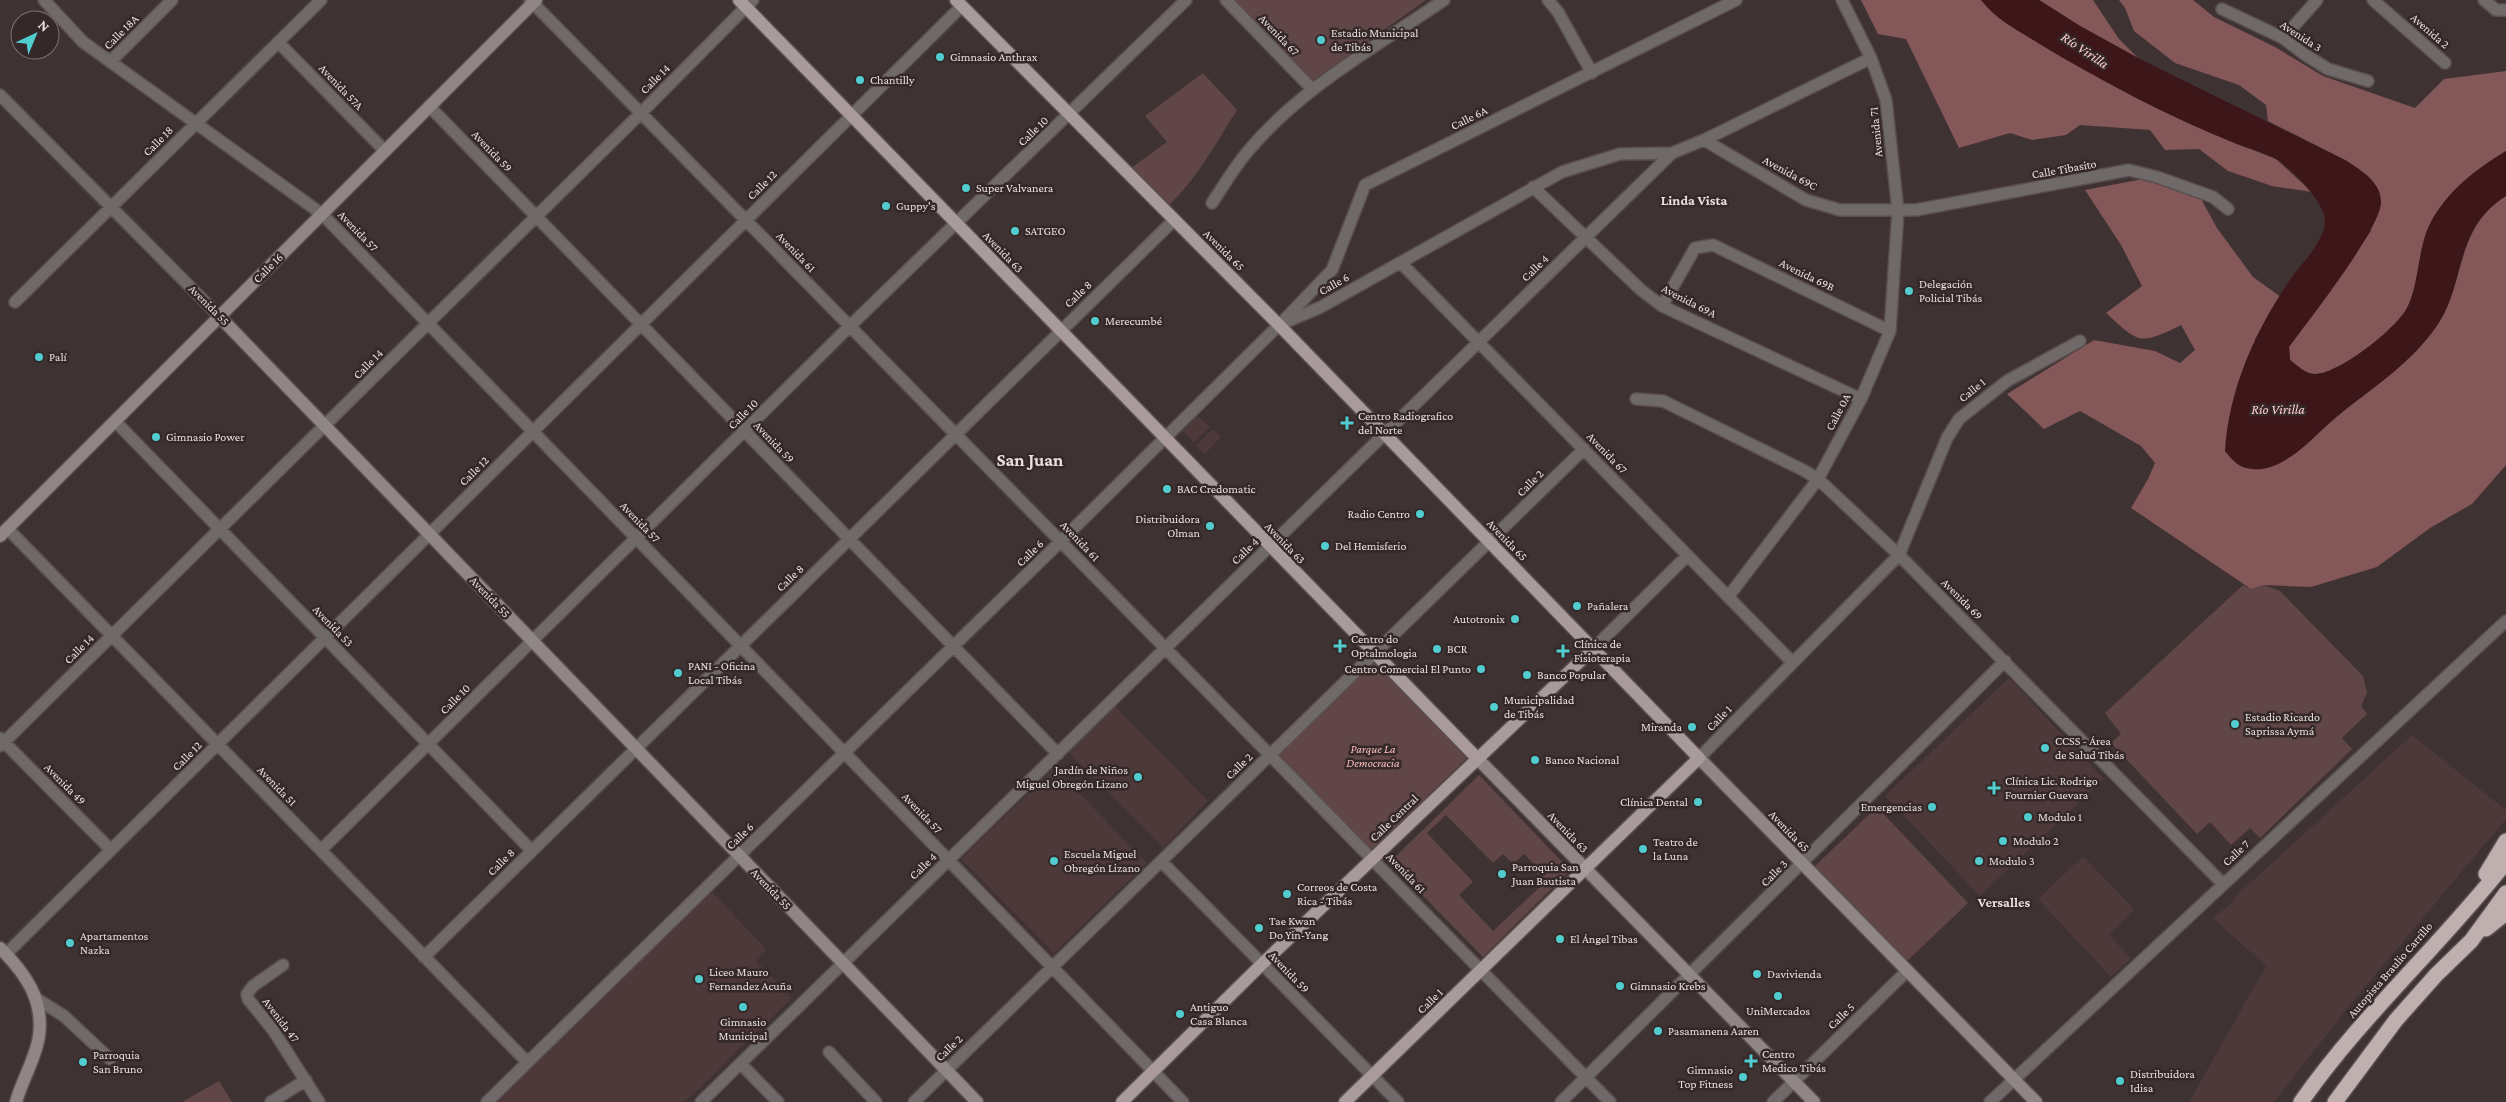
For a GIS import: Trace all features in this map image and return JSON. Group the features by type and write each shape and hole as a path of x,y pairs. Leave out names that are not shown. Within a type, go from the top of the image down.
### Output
{"highway":[{"path":"2468,906 2506,841"},
{"name":"Autopista Braulio Carrillo","path":"2300,1102 2344,1046 2506,862"},
{"path":"2471,941 2506,893"},
{"path":"2335,1102 2396,1020 2436,975 2471,941 2506,913"}],"main road":[{"name":"Avenida 63","path":"746,2 956,224 1373,654 1476,757"},
{"name":"Avenida 65","path":"959,3 1385,434 1699,758"},
{"name":"Calle Central","path":"1122,1102 1476,757 1593,649"},
{"name":"Calle 1","path":"1345,1102 1699,758"}],"street":[{"name":"Avenida 57","path":"44,0 84,42 322,214 1183,1102"},
{"name":"Calle 18A","path":"111,61 172,0"},
{"name":"Calle 18","path":"15,302 321,0"},
{"name":"Calle 10","path":"321,850 850,326 1070,115 1186,0"},
{"name":"Avenida 67","path":"1226,0 1312,89"},
{"path":"1212,203 1249,150 1312,89 1444,0"},
{"path":"1548,0 1558,12 1592,73"},
{"name":"Calle 6A","path":"1278,325 1310,296 1332,270 1365,185 1736,0"},
{"name":"Avenida 71","path":"1842,0 1871,58 1886,100 1898,211"},
{"path":"2283,38 2317,0"},
{"name":"Avenida 2","path":"2373,0 2445,64"},
{"path":"2484,0 2496,10 2506,10"},
{"name":"Calle 16","path":"4,532 533,1"},
{"name":"Avenida 61","path":"533,1 1610,1102"},
{"name":"Calle 14","path":"1,742 112,636 641,113 746,2"},
{"name":"Calle 12","path":"3,951 111,850 533,432 851,115 959,3"},
{"name":"Avenida 3","path":"2222,9 2283,38 2328,69 2368,81"},
{"name":"Avenida 57A","path":"278,42 385,151"},
{"name":"Calle 4","path":"701,1102 1672,153 1704,140 1871,58"},
{"name":"Avenida 55","path":"0,94 325,425 977,1102"},
{"name":"Avenida 59","path":"429,106 1058,754"},
{"name":"Avenida 69C","path":"1704,140 1806,200 1840,210 1898,211"},
{"name":"Calle 6","path":"487,1102 1061,541 1278,325 1321,307 1562,172 1620,154 1672,153"},
{"name":"Calle Tibasito","path":"1898,211 1945,205 2128,170 2157,177 2213,197 2228,210"},
{"name":"Avenida 69A","path":"1533,187 1640,290 1662,306 1861,399"},
{"name":"Calle 0A","path":"1728,597 1818,479 1861,399 1890,331 1898,211"},
{"name":"Calle 8","path":"424,956 1174,220"},
{"name":"Avenida 69B","path":"1662,306 1695,248 1713,245 1890,331"},
{"name":"Avenida 67","path":"1401,263 1686,556 1792,662"},
{"path":"1310,296 1321,307"},
{"name":"Calle 1","path":"1699,758 1899,555 1955,422 1999,387 2080,341"},
{"name":"Avenida 69","path":"1636,399 1663,401 1818,479 1899,555 2223,884"},
{"name":"Avenida 53","path":"114,421 532,851"},
{"name":"Calle 2","path":"914,1102 1584,449"},
{"name":"Avenida 51","path":"4,532 112,636 527,1062"},
{"name":"Calle Central","path":"1593,649 1686,556"},
{"name":"Calle 7","path":"1990,1102 2504,622"},
{"name":"Calle 3","path":"1561,1102 2004,661"},
{"name":"Avenida 49","path":"1,742 111,850"},
{"name":"Avenida 63","path":"1476,757 1814,1102"},
{"name":"Avenida 65","path":"1699,758 2036,1102"},
{"name":"Avenida 59","path":"1161,861 1398,1102"},
{"path":"3,951 28,980 37,999 39,1037 16,1102"},
{"name":"Avenida 47","path":"282,965 253,986 247,994 248,999 273,1030 319,1102"},
{"name":"Calle 5","path":"1773,1102 1907,971"},
{"path":"37,999 64,1016 110,1059"},
{"path":"829,1052 876,1102"},
{"path":"741,1064 778,1102"},
{"path":"271,1102 306,1080"}],"shaded area":[{"path":"1861,0 1981,0 2032,39 2067,60 2227,140 2276,159 2312,192 2272,186 2228,171 2199,149 2165,150 2150,130 2080,125 2066,135 2032,140 2010,133 1959,148 1906,39 1878,34"},
{"path":"2039,0 2093,0 2119,39 2138,58 2080,26"},
{"path":"2119,0 2193,0 2214,17 2275,47 2323,76 2415,108 2444,79 2506,71 2506,151 2463,182 2437,212 2426,233 2414,289 2407,308 2392,327 2380,338 2352,358 2326,372 2312,374 2290,360 2289,347 2371,231 2347,161 2268,121 2266,105 2239,85 2175,63 2134,31 2125,8"},
{"path":"2143,179 2201,199 2217,228 2253,277 2281,297 2255,339 2295,454 2332,421 2404,363 2428,338 2447,307 2469,239 2478,223 2490,209 2506,196 2506,465 2472,504 2430,528 2377,567 2311,587 2264,585 2251,589 2131,508 2155,463 2141,446 2080,411 2044,429 2007,394 2094,340 2155,351 2180,363 2195,350 2181,325 2156,336 2140,338 2133,336 2106,313 2142,286 2121,245 2085,190"},
{"path":"1198,416 1210,427 1194,442 1182,431"},
{"path":"1213,429 1221,437 1205,454 1196,446"},
{"name":"Clínica Lic. Rodrigo Fournier Guevara","path":"2009,678 2104,779 1980,896 1885,796"},
{"name":"Jardín de Niños Miguel Obregón Lizano","path":"1115,706 1208,801 1163,848 1068,752"},
{"path":"2412,735 2506,810 2506,819 2349,1006 2274,1102 2189,1102 2266,966 2213,918 2232,903 2237,895"},
{"name":"Escuela Miguel Obregón Lizano","path":"1055,768 1147,863 1054,953 961,859"},
{"path":"2083,856 2135,910 2109,935 2131,958 2111,977 2038,899"},
{"name":"Liceo Mauro Fernandez Acuña","path":"712,892 767,950 756,961 792,998 685,1102 497,1102"}],"green space":[{"name":"Estadio Municipal de Tibás","path":"1234,0 1426,0 1312,81"},
{"path":"1203,73 1237,110 1197,172 1168,206 1131,168 1167,142 1145,116"},
{"name":"Estadio Ricardo Saprissa Aymá","path":"2243,585 2251,589 2264,585 2280,591 2363,676 2367,693 2361,706 2367,714 2342,738 2352,749 2260,838 2250,828 2231,845 2210,822 2197,834 2111,743 2121,734 2105,713"},
{"name":"Parque La Democracia","path":"1375,659 1468,757 1367,854 1274,759"},
{"path":"1479,775 1570,870 1483,957 1390,862","holes":["1446,815 1493,863 1503,854 1513,864 1524,854 1534,864 1532,867 1545,882 1493,931 1459,895 1473,882 1427,833"]},
{"path":"1877,807 1968,903 1905,963 1814,867"},
{"path":"219,1081 232,1102 182,1102"}],"water":[{"name":"Río Virilla","path":"1981,0 2039,0 2080,26 2138,58 2347,161 2370,178 2378,189 2381,203 2369,234 2342,275 2289,347 2290,360 2308,373 2326,372 2339,366 2380,338 2401,317 2411,299 2426,233 2437,212 2463,182 2506,151 2506,196 2489,209 2477,224 2469,240 2447,308 2438,324 2416,351 2391,374 2337,416 2287,459 2264,469 2240,466 2225,451 2232,405 2238,382 2246,360 2267,317 2292,277 2309,256 2323,231 2324,215 2317,200 2290,169 2276,159 2186,122 2111,85 2008,24 1993,13"}],"place":[{"name":"Estadio Municipal de Tibás","path":"1321,40"},
{"name":"Gimnasio Anthrax","path":"940,57"},
{"name":"Chantilly","path":"860,80"},
{"name":"Super Valvanera","path":"966,188"},
{"name":"Guppy's","path":"886,206"},
{"name":"SATGEO","path":"1015,231"},
{"name":"Delegación Policial Tibás","path":"1909,291"},
{"name":"Merecumbé","path":"1095,321"},
{"name":"Palí","path":"39,357"},
{"name":"Centro Radiografico del Norte","path":"1347,423"},
{"name":"Gimnasio Power","path":"156,437"},
{"name":"BAC Credomatic","path":"1167,489"},
{"name":"Radio Centro","path":"1420,514"},
{"name":"Distribuidora Olman","path":"1210,526"},
{"name":"Del Hemisferio","path":"1325,546"},
{"name":"Pañalera","path":"1577,606"},
{"name":"Autotronix","path":"1515,619"},
{"name":"Centro do Optalmologia","path":"1340,646"},
{"name":"BCR","path":"1437,649"},
{"name":"Clínica de Fisioterapia","path":"1563,651"},
{"name":"Centro Comercial El Punto","path":"1481,669"},
{"name":"PANI - Oficina Local Tibás","path":"678,673"},
{"name":"Banco Popular","path":"1527,675"},
{"name":"Municipalidad de Tibás","path":"1494,707"},
{"name":"Estadio Ricardo Saprissa Aymá","path":"2235,724"},
{"name":"Miranda","path":"1692,727"},
{"name":"CCSS - Área de Salud Tibás","path":"2045,748"},
{"name":"Banco Nacional","path":"1535,760"},
{"name":"Jardín de Niños Miguel Obregón Lizano","path":"1138,777"},
{"name":"Clínica Lic. Rodrigo Fournier Guevara","path":"1994,788"},
{"name":"Clínica Dental","path":"1698,802"},
{"name":"Emergencias","path":"1932,807"},
{"name":"Modulo 1","path":"2028,817"},
{"name":"Modulo 2","path":"2003,841"},
{"name":"Teatro de la Luna","path":"1643,849"},
{"name":"Escuela Miguel Obregón Lizano","path":"1054,861"},
{"name":"Modulo 3","path":"1979,861"},
{"name":"Parroquia San Juan Bautista","path":"1502,874"},
{"name":"Correos de Costa Rica - Tibás","path":"1287,894"},
{"name":"Tae Kwan Do Yin-Yang","path":"1259,928"},
{"name":"El Ángel Tibas","path":"1560,939"},
{"name":"Apartamentos Nazka","path":"70,943"},
{"name":"Davivienda","path":"1757,974"},
{"name":"Liceo Mauro Fernandez Acuña","path":"699,979"},
{"name":"Gimnasio Krebs","path":"1620,986"},
{"name":"UniMercados","path":"1778,996"},
{"name":"Gimnasio Municipal","path":"743,1007"},
{"name":"Antiguo Casa Blanca","path":"1180,1014"},
{"name":"Pasamanena Aaren","path":"1658,1031"},
{"name":"Centro Medico Tibás","path":"1751,1061"},
{"name":"Parroquia San Bruno","path":"83,1062"},
{"name":"Gimnasio Top Fitness","path":"1743,1077"},
{"name":"Distribuidora Idisa","path":"2120,1081"}],"district":[{"name":"Linda Vista","path":"1694,200"},
{"name":"San Juan","path":"1030,460"},
{"name":"Versalles","path":"2004,902"}]}
